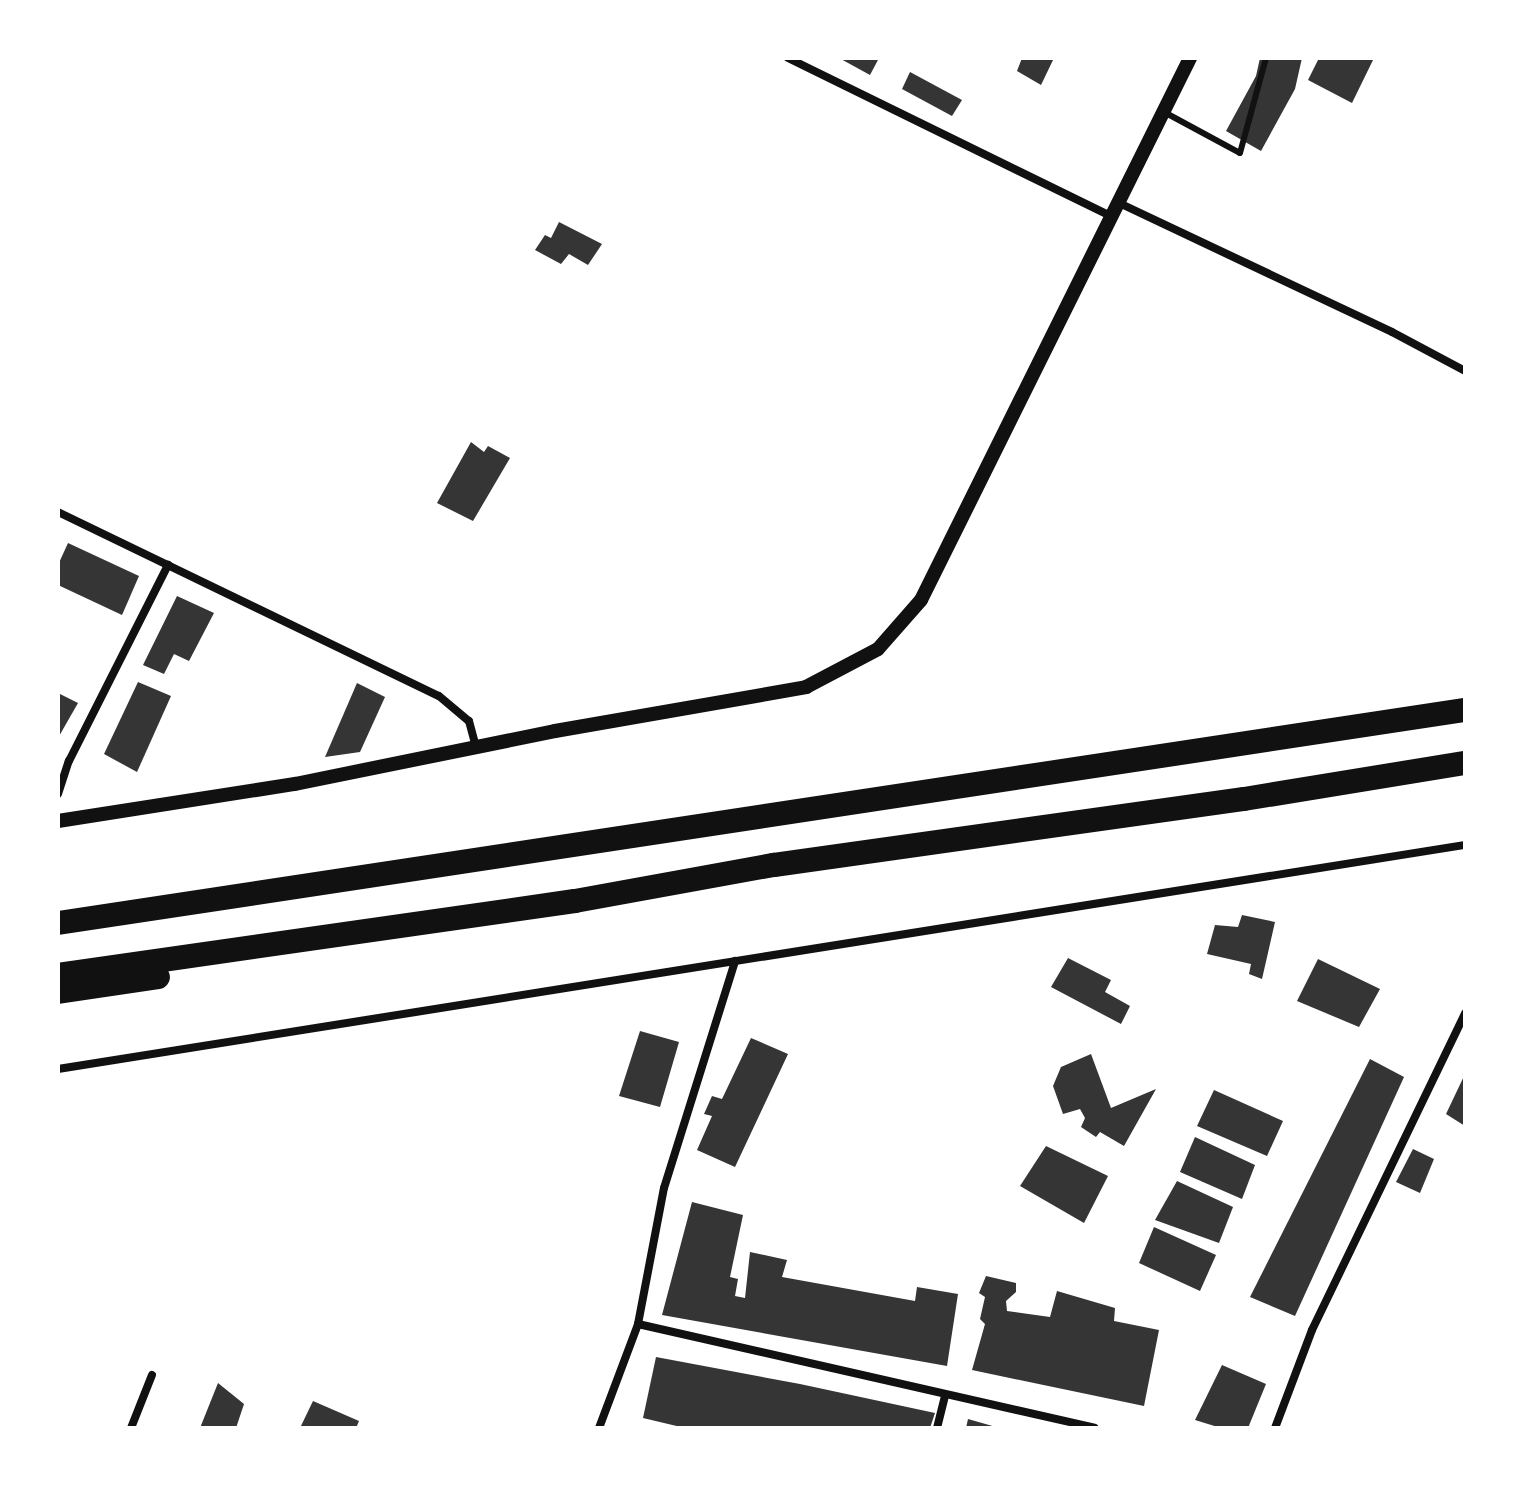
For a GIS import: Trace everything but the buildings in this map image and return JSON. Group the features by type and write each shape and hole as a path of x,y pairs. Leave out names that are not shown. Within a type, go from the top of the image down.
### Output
{"highway":[{"path":"58,923 1465,710"},
{"path":"58,975 470,917 774,865 1244,799 1465,763"},
{"path":"58,913 122,914"},
{"path":"58,992 243,964 470,917"}],"street":[{"path":"788,58 1110,216"},
{"path":"58,821 295,784 806,687 878,649 921,600 1190,58"},
{"path":"1117,202 1392,332 1465,371"},
{"path":"58,513 439,696 469,721 476,748"},
{"path":"58,794 69,761 168,565"},
{"path":"58,1069 337,1028 1465,845"},
{"path":"599,1428 638,1324 664,1188 735,961"},
{"path":"1275,1428 1312,1330 1465,1013"},
{"path":"638,1324 1094,1428"},
{"path":"131,1428 152,1375"},
{"path":"937,1428 945,1395"}],"lane":[{"path":"1163,111 1240,153 1266,58"}]}
